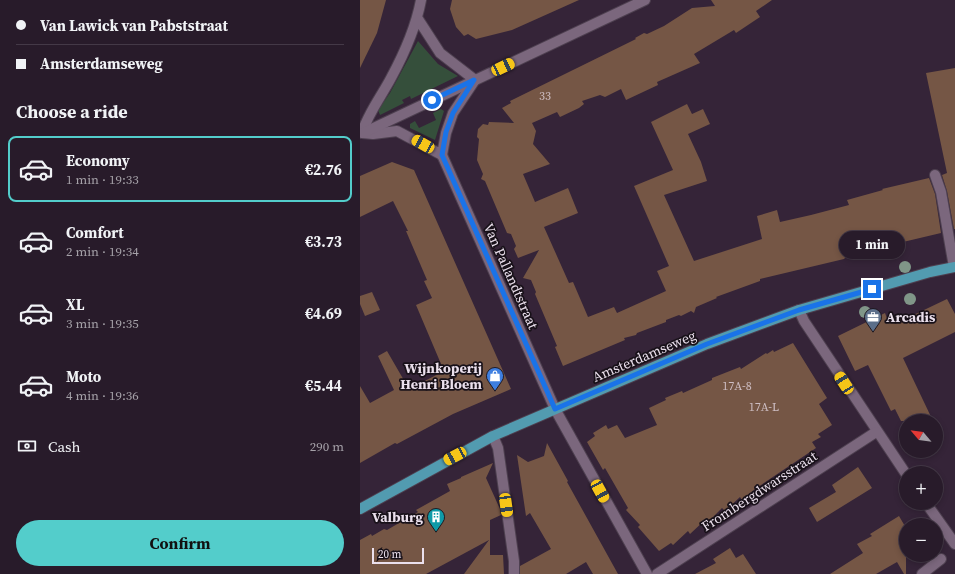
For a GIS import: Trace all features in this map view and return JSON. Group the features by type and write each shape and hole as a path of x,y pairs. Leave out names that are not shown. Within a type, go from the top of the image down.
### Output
{"main road":[{"name":"Amsterdamseweg","path":"360,509 493,436 707,344 799,310 930,272 955,267"}],"street":[{"path":"361,134 366,120 391,78 418,19 421,0"},
{"path":"361,134 645,0"},
{"path":"418,19 440,53 474,80"},
{"path":"361,134 397,131 442,155 446,132 453,113 474,80"},
{"name":"Van Pallandtstraat","path":"442,155 555,409 646,574"},
{"path":"935,174 941,192 955,267"},
{"path":"799,310 804,321 876,432 900,466"},
{"name":"Frombergdwarsstraat","path":"657,574 876,432"},
{"path":"493,436 498,448 514,561 514,574"},
{"path":"931,510 955,544"},
{"path":"922,574 937,562"}],"green space":[{"path":"418,41 438,64 458,76 411,99 410,96 402,100 404,103 380,115 378,110 390,93"},
{"path":"441,109 444,111 435,140 410,128 410,124 415,121 419,128 436,120 433,113"}],"building":[{"path":"360,0 386,0 377,33 360,68"},
{"path":"452,0 579,0 512,30 476,39 468,34 464,36 456,27 450,9"},
{"path":"711,0 772,0 756,11 760,17 736,33 734,30 694,54 700,63 657,82 658,85 626,100 621,89 605,97 600,95 582,101 584,104 579,108 560,117 557,112 532,123 536,131 533,144 550,164 523,174 535,202 568,188 578,213 544,227 569,283 573,282 588,317 614,307 617,313 666,291 657,271 669,266 634,186 673,170 651,122 687,104 692,114 703,109 710,124 688,134 701,162 707,181 664,195 694,261 762,239 757,216 777,210 780,222 849,205 847,200 883,190 882,189 929,178 935,194 941,233 865,251 862,240 844,259 760,279 760,281 716,297 717,298 696,307 694,313 691,311 681,316 679,315 666,320 666,322 637,333 636,335 624,338 625,340 563,366 555,347 557,346 535,294 536,292 531,280 523,278 539,250 518,258 514,249 516,246 511,234 507,233 485,181 481,179 483,174 477,160 479,139 477,137 478,129 483,124 488,125 489,122 514,123 502,108 511,103 510,101 636,39 635,38 644,33 647,34 664,26 692,8 715,6"},
{"path":"955,68 954,229 947,191 942,175 947,173 926,73"},
{"path":"392,162 414,170 511,389 453,414 397,444 395,443 360,463 360,386 370,403 394,390 378,356 387,351 409,389 444,371 416,305 432,298 424,281 427,280 406,231 408,231 393,201 360,217 360,176"},
{"path":"372,292 380,310 365,316 360,304 360,296"},
{"path":"947,299 955,314 955,332 903,358 930,414 899,414 899,417 895,409 891,411 868,365 855,371 838,336 885,313 888,321 901,316 903,320"},
{"path":"793,343 827,398 819,404 832,425 818,434 821,437 812,442 816,448 755,489 742,500 740,497 725,511 722,508 708,522 705,520 690,534 688,531 673,545 671,543 659,551 638,527 640,525 626,510 628,508 605,468 603,470 587,442 595,436 593,433 606,425 608,429 617,425 625,438 657,425 649,408 666,400 665,398 682,391 683,393 712,380 712,378 740,367 741,369 766,353 767,354 773,350 774,352"},
{"path":"547,443 618,574 593,574 586,562 566,574 520,574 520,566 551,549 530,513 526,516 517,455 528,462 544,456"},
{"path":"493,463 486,478 500,509 501,515 490,520 490,555 503,555 504,574 464,574 489,540 426,574 360,574 360,540 371,534 372,536 384,529 387,530 418,512 416,510 450,491 447,484"},
{"path":"858,467 872,488 817,522 809,508 836,492 832,485"},
{"path":"899,516 899,562 906,562 906,574 904,574 897,562 876,574 830,574 863,553 857,544 872,536 870,534"},
{"path":"730,548 736,558 743,554 756,574 695,574 716,563 713,559"}],"place":[{"name":"Arcadis","path":"873,332"},
{"name":"Wijnkoperij Henri Bloem","path":"495,391"},
{"name":"Valburg","path":"436,532"}],"route":[{"path":"432,100 474,80 453,113 446,132 442,155 555,409 707,344 799,310 872,289"}]}
